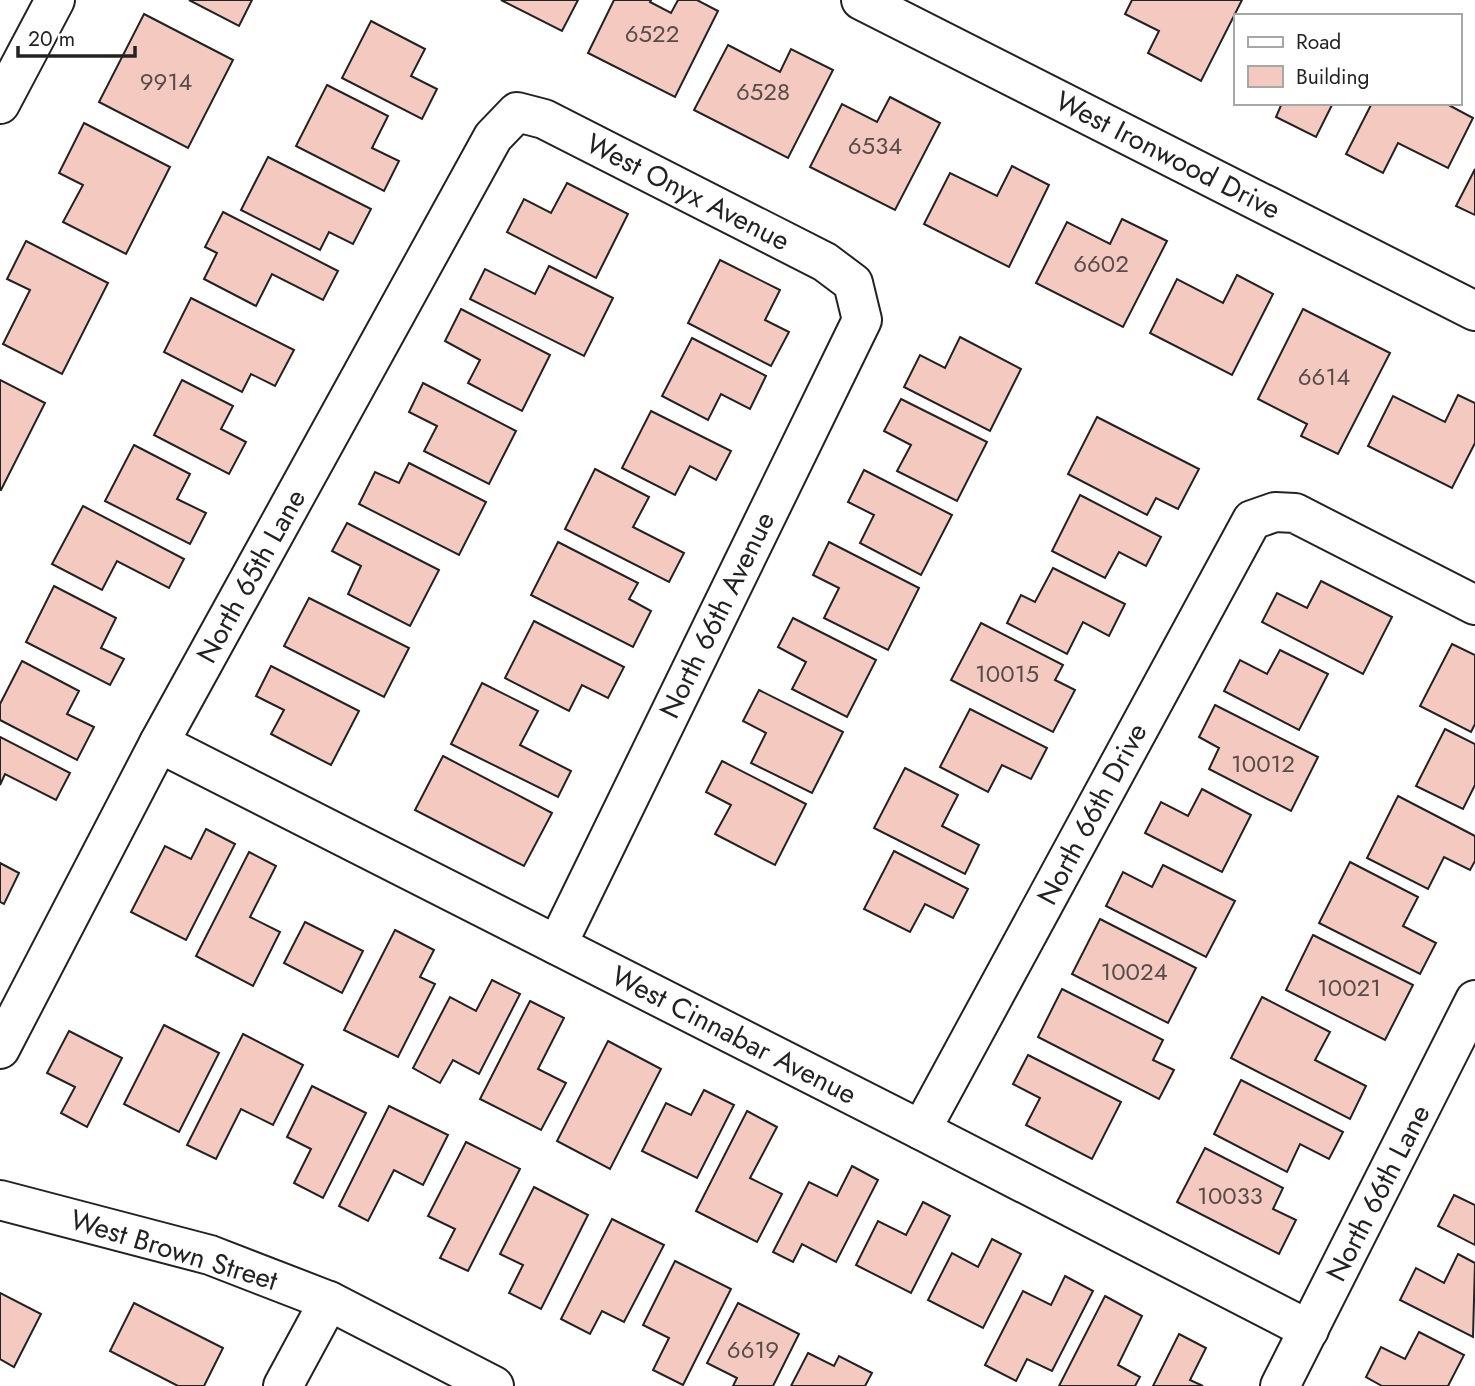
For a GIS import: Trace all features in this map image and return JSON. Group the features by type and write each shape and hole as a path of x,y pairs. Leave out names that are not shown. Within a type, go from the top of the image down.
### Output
{"street":[{"path":"3,89 55,0"},
{"name":"West Ironwood Drive","path":"861,0 1475,311"},
{"name":"West Onyx Avenue","path":"517,113 544,119 556,125 825,262 853,283"},
{"name":"North 65th Lane","path":"0,1049 159,743 493,136 517,113"},
{"name":"North 66th Avenue","path":"557,945 862,320 853,283"},
{"name":"North 66th Drive","path":"921,1130 1252,520 1275,512 1295,513 1475,605"},
{"name":"West Cinnabar Avenue","path":"159,743 1309,1330"},
{"name":"North 66th Lane","path":"1280,1386 1475,1000"},
{"name":"West Brown Street","path":"0,1200 210,1255 329,1301 494,1386"},
{"path":"284,1386 329,1301"}],"building":[{"path":"189,0 252,0 239,26"},
{"path":"501,0 578,0 562,31"},
{"path":"614,0 651,0 650,2 671,13 678,0 697,0 718,11 675,97 588,53"},
{"path":"1132,0 1242,0 1201,81 1148,53 1159,31 1125,14"},
{"path":"144,14 233,60 188,148 99,102"},
{"path":"371,21 425,49 411,76 437,89 422,119 342,78"},
{"path":"728,45 780,72 791,49 833,70 788,158 694,110"},
{"path":"327,85 388,116 372,148 399,161 384,191 296,146"},
{"path":"890,97 940,123 895,210 810,167 842,104 877,122"},
{"path":"1281,105 1332,105 1316,137 1276,117"},
{"path":"1371,105 1449,105 1473,118 1448,168 1398,143 1383,173 1346,154"},
{"path":"84,123 170,167 126,254 63,222 83,185 59,173"},
{"path":"268,157 371,209 353,244 329,232 320,250 241,210"},
{"path":"1012,166 1049,185 1009,267 924,224 950,173 997,196"},
{"path":"1475,169 1475,215 1456,206"},
{"path":"567,183 628,214 596,278 507,232 524,199 551,213"},
{"path":"223,212 338,271 323,300 272,274 256,306 204,279 217,253 205,247"},
{"path":"1122,219 1167,241 1123,327 1036,283 1067,222 1110,244"},
{"path":"26,241 108,283 62,374 3,344 30,290 7,279"},
{"path":"720,260 780,290 765,320 789,332 771,366 688,323"},
{"path":"549,266 613,298 584,356 470,299 485,269 535,294"},
{"path":"1237,275 1273,294 1232,375 1150,333 1177,279 1223,303"},
{"path":"191,298 294,350 275,386 251,374 242,392 164,352"},
{"path":"461,309 550,355 522,411 468,383 480,360 445,341"},
{"path":"1303,309 1390,353 1338,454 1301,436 1307,424 1258,399"},
{"path":"960,337 1021,369 990,431 904,387 920,355 945,368"},
{"path":"692,338 766,376 750,409 721,394 708,420 662,396"},
{"path":"0,380 45,403 1,490 0,490"},
{"path":"182,380 233,406 221,429 246,442 229,474 154,435"},
{"path":"423,383 516,431 489,484 424,451 437,426 409,412"},
{"path":"1458,395 1475,403 1475,443 1452,488 1368,446 1393,396 1445,422"},
{"path":"901,399 987,442 957,501 897,471 911,445 884,431"},
{"path":"651,411 731,451 716,480 690,466 675,495 622,468"},
{"path":"1097,417 1199,469 1178,509 1156,498 1147,515 1068,474"},
{"path":"134,445 190,474 177,499 206,513 190,544 105,501"},
{"path":"409,463 486,502 459,555 359,504 375,472 399,483"},
{"path":"595,469 649,497 633,527 684,553 669,582 565,529"},
{"path":"864,470 952,515 921,575 860,543 874,515 848,502"},
{"path":"1080,495 1161,537 1146,566 1119,552 1105,578 1052,551"},
{"path":"83,506 184,559 169,588 117,561 102,590 52,564"},
{"path":"347,523 439,570 410,626 348,594 361,566 332,551"},
{"path":"558,542 638,583 629,599 651,611 633,647 531,595"},
{"path":"829,542 919,588 888,650 824,618 839,588 813,575"},
{"path":"1053,568 1125,604 1109,636 1083,622 1067,654 1007,623 1021,595 1035,602"},
{"path":"1321,581 1392,617 1363,674 1262,622 1277,593 1307,608"},
{"path":"54,586 116,618 101,648 124,659 110,685 26,642"},
{"path":"309,598 409,648 384,697 284,646"},
{"path":"793,618 876,660 847,717 792,689 806,662 778,647"},
{"path":"534,621 624,667 608,698 582,685 569,711 505,678"},
{"path":"981,623 1063,665 1055,680 1075,690 1053,732 951,680"},
{"path":"1452,644 1475,655 1475,724 1471,732 1420,706"},
{"path":"1280,650 1328,674 1299,730 1224,691 1240,660 1267,674"},
{"path":"22,661 79,691 67,714 94,727 77,760 0,720 0,704"},
{"path":"271,666 359,711 331,765 271,734 284,710 256,696"},
{"path":"482,683 538,711 520,745 571,771 558,797 451,744"},
{"path":"759,690 843,732 812,793 751,763 766,733 743,721"},
{"path":"1215,705 1318,757 1291,811 1209,769 1219,748 1199,737"},
{"path":"970,709 1047,748 1031,779 1002,765 988,792 940,767"},
{"path":"1445,729 1475,744 1475,785 1463,809 1416,786"},
{"path":"0,737 70,773 56,800 5,774 0,785"},
{"path":"443,756 552,813 524,866 415,810"},
{"path":"722,761 806,804 775,865 715,834 731,805 706,792"},
{"path":"905,768 958,795 942,826 979,845 965,874 874,828"},
{"path":"1202,789 1251,815 1222,872 1145,833 1161,802 1188,816"},
{"path":"1398,796 1475,836 1475,861 1470,870 1444,857 1428,889 1367,858"},
{"path":"206,829 235,844 186,940 131,912 165,846 191,859"},
{"path":"894,851 968,889 953,918 925,904 910,932 864,909"},
{"path":"249,852 276,866 250,917 280,932 253,986 196,956"},
{"path":"1350,862 1418,897 1403,926 1436,943 1420,974 1319,923"},
{"path":"0,863 19,873 4,904 0,902"},
{"path":"1163,865 1235,901 1206,957 1106,906 1123,872 1152,887"},
{"path":"1100,919 1196,968 1168,1023 1072,974"},
{"path":"305,922 363,951 342,993 284,963"},
{"path":"395,930 434,950 420,977 435,984 398,1057 344,1030"},
{"path":"1313,935 1413,985 1385,1040 1286,990"},
{"path":"492,980 520,994 479,1074 453,1060 440,1083 413,1068 450,997 476,1011"},
{"path":"1062,989 1163,1040 1153,1060 1174,1070 1159,1099 1038,1037"},
{"path":"1262,997 1330,1032 1315,1060 1366,1086 1350,1119 1231,1058"},
{"path":"530,1001 564,1018 538,1069 566,1083 541,1130 480,1099"},
{"path":"164,1025 219,1053 179,1132 124,1104"},
{"path":"69,1031 122,1058 87,1127 61,1113 75,1087 47,1073"},
{"path":"243,1034 303,1065 273,1125 241,1109 216,1159 187,1145"},
{"path":"608,1041 661,1069 610,1169 557,1141"},
{"path":"1028,1055 1121,1102 1092,1159 1026,1125 1040,1098 1013,1084"},
{"path":"1241,1080 1343,1132 1329,1159 1300,1144 1287,1172 1214,1134"},
{"path":"312,1086 366,1113 323,1198 294,1183 311,1149 287,1137"},
{"path":"704,1090 734,1105 697,1178 642,1151 666,1103 691,1115"},
{"path":"389,1106 448,1135 423,1185 394,1170 368,1221 339,1206"},
{"path":"747,1111 777,1127 750,1178 782,1194 757,1242 696,1211"},
{"path":"466,1142 520,1169 468,1271 440,1258 455,1229 428,1216"},
{"path":"1205,1148 1283,1188 1273,1209 1296,1220 1279,1254 1177,1202"},
{"path":"852,1166 878,1180 836,1262 802,1244 793,1262 773,1252 809,1182 837,1196"},
{"path":"534,1187 588,1215 541,1309 509,1293 523,1265 500,1254"},
{"path":"1454,1195 1475,1205 1475,1245 1438,1226"},
{"path":"923,1202 950,1216 911,1293 856,1265 878,1221 906,1235"},
{"path":"612,1219 664,1245 624,1322 602,1311 590,1334 561,1319"},
{"path":"992,1239 1021,1254 983,1328 928,1300 952,1253 978,1267"},
{"path":"1458,1254 1475,1263 1473,1337 1400,1300 1416,1268 1444,1283"},
{"path":"675,1261 731,1289 683,1385 653,1370 669,1338 643,1325"},
{"path":"1065,1276 1093,1291 1052,1371 1027,1359 1016,1381 985,1365 1023,1291 1051,1305"},
{"path":"0,1293 41,1314 14,1367 0,1359"},
{"path":"1105,1296 1142,1316 1118,1365 1140,1377 1135,1386 1059,1386"},
{"path":"134,1303 223,1348 204,1386 178,1386 110,1351"},
{"path":"738,1303 799,1334 773,1386 733,1386 737,1378 707,1363"},
{"path":"1419,1332 1464,1355 1448,1386 1382,1386 1366,1377 1381,1347 1405,1359"},
{"path":"1179,1334 1206,1348 1190,1380 1203,1386 1153,1386"},
{"path":"808,1353 834,1366 839,1356 872,1373 865,1386 791,1386"}]}
